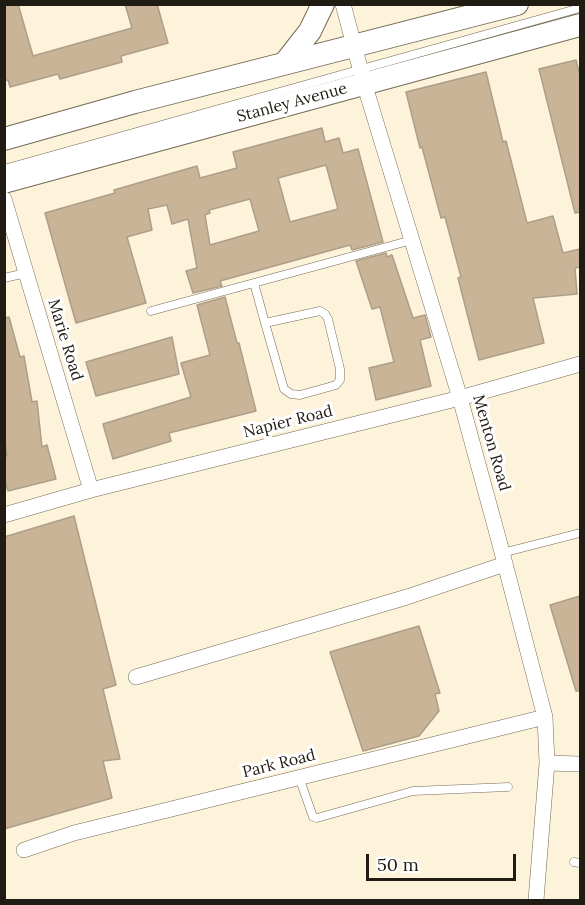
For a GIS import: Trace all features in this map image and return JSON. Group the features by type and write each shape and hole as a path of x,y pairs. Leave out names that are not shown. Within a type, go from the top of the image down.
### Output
{"main road":[{"path":"285,63 310,31 323,4"},
{"path":"4,139 135,102 518,4"},
{"name":"Stanley Avenue","path":"4,182 362,76 580,25"}],"street":[{"name":"Menton Road","path":"344,4 362,76 460,398 544,717 547,763 536,900"},
{"name":"Marie Road","path":"4,200 91,490"},
{"name":"Napier Road","path":"4,514 91,490 460,398 580,364"},
{"path":"136,677 407,597 504,559"},
{"name":"Park Road","path":"24,850 74,833 544,717"},
{"path":"547,763 580,764"}],"lane":[{"path":"4,169 362,76 580,8"},
{"path":"151,311 412,240"},
{"path":"4,278 26,273"},
{"path":"254,283 265,323 284,389 291,394 300,395 336,385 340,380 340,369 325,314 320,311 265,323"},
{"path":"504,559 580,533"},
{"path":"299,777 313,817 317,818 413,791 508,787"}],"building":[{"path":"4,4 18,4 33,56 132,28 125,4 157,4 168,43 121,56 122,62 60,79 58,74 10,87 8,80 4,81"},
{"path":"576,60 580,76 580,212 575,213 539,69"},
{"path":"486,72 503,142 506,141 527,223 553,216 563,253 580,249 580,267 575,268 577,294 533,298 544,343 479,360 445,217 441,218 406,92"},
{"path":"322,128 325,142 339,138 343,153 358,149 383,242 352,250 350,245 220,281 222,286 193,293 186,271 197,268 188,219 172,224 167,205 148,209 152,230 127,237 146,303 76,323 45,213 197,166 200,178 237,168 233,152","holes":["326,165 338,209 290,222 278,178","250,199 259,231 210,245 205,215 210,213 209,210"]},
{"path":"386,253 387,257 392,255 413,318 425,315 431,337 420,340 431,386 376,400 369,368 394,362 380,307 372,309 356,261"},
{"path":"225,297 256,411 169,433 171,441 113,459 103,424 191,397 181,363 210,355 197,305"},
{"path":"9,317 20,357 24,356 32,402 37,401 42,447 47,445 56,479 8,491 4,477 4,456 7,456 4,433 4,318"},
{"path":"172,337 179,374 96,396 86,362"},
{"path":"74,516 116,685 103,689 120,759 103,761 112,798 4,829 4,537"},
{"path":"580,596 580,691 576,691 550,605"},
{"path":"419,626 440,693 435,694 439,711 419,736 363,751 330,652"}]}
